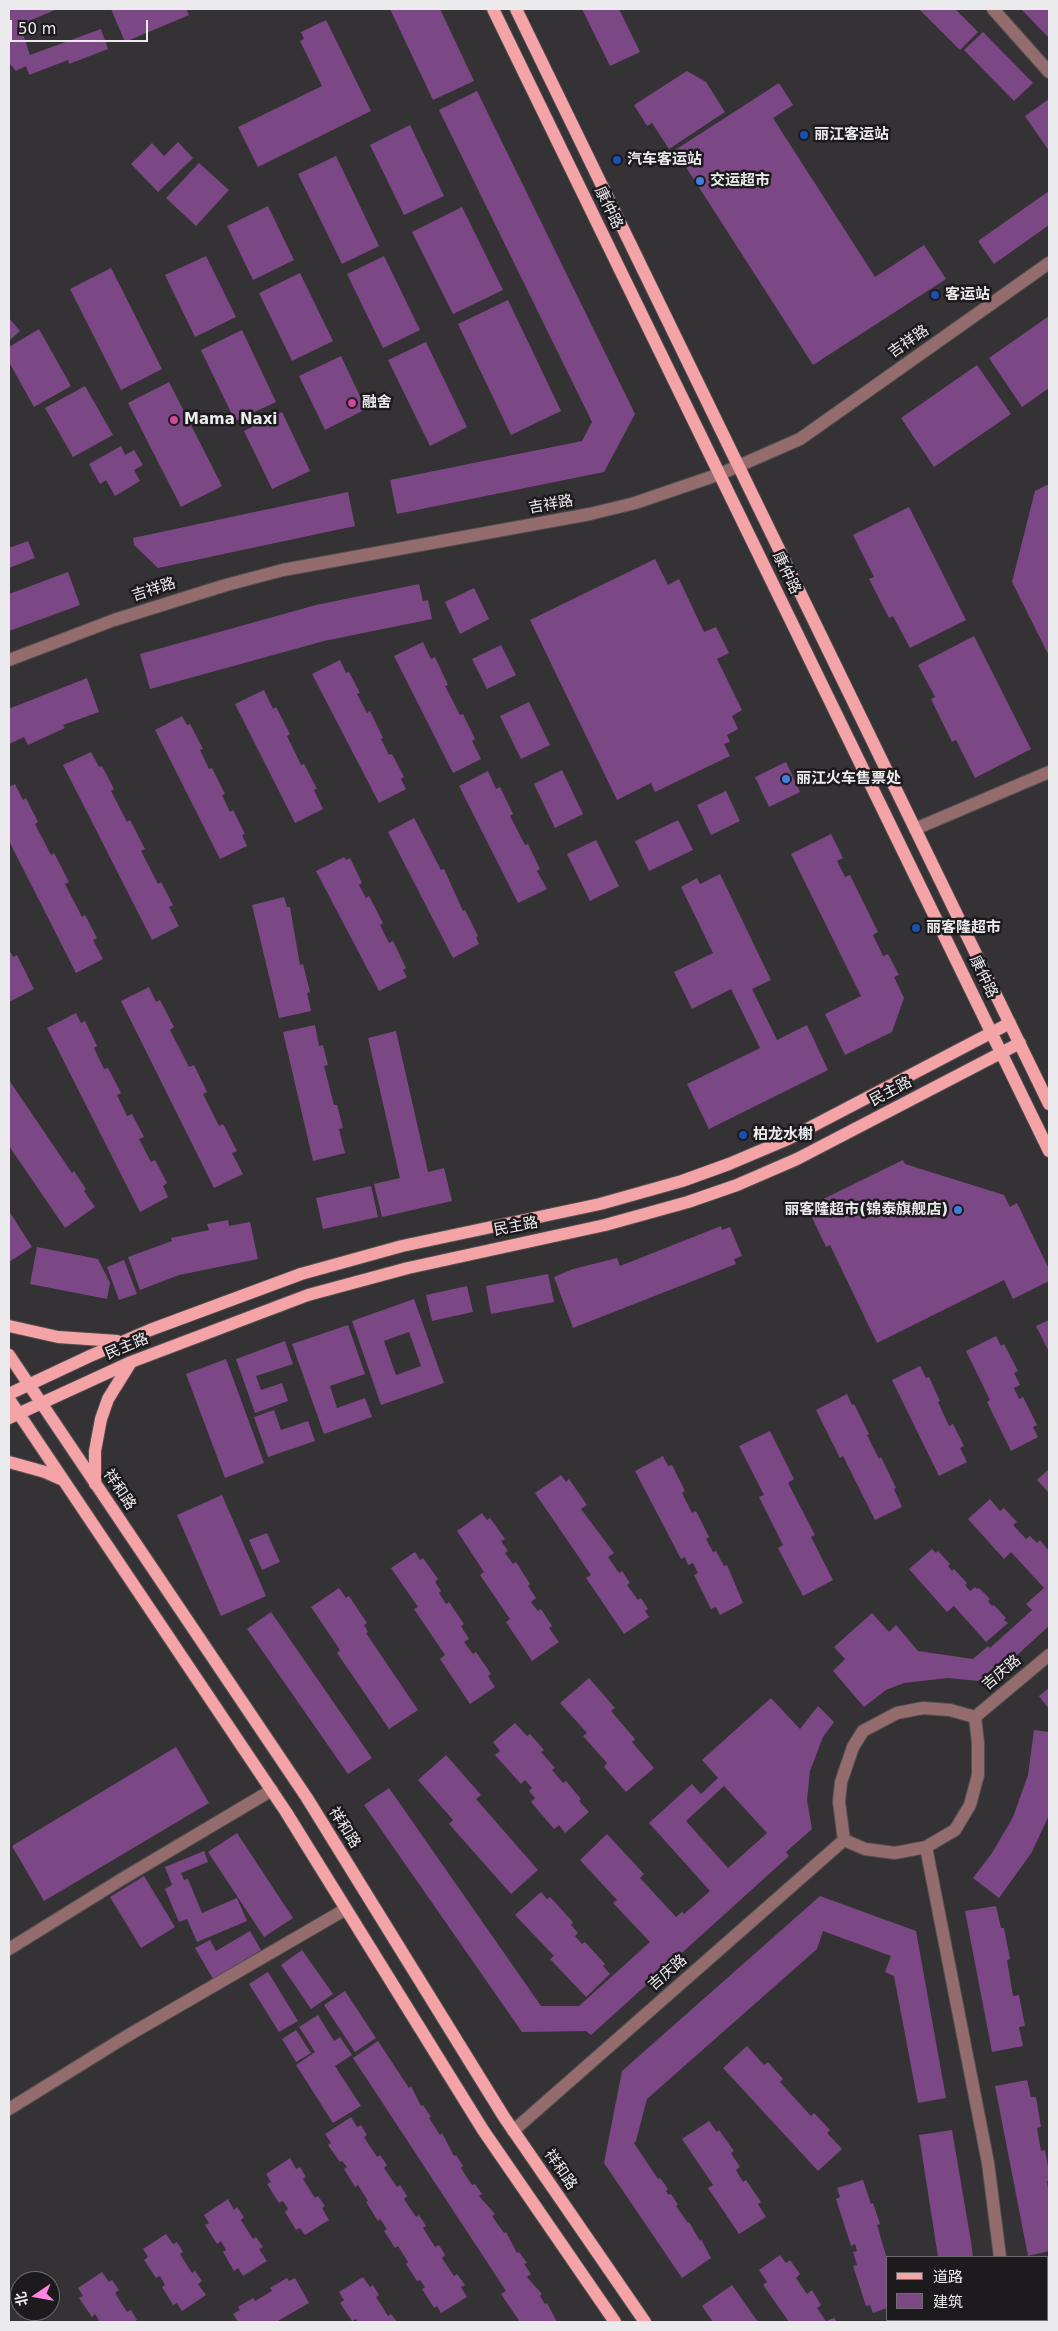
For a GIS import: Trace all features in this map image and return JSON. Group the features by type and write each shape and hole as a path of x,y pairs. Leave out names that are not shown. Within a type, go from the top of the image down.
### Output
{"main road":[{"name":"康仲路","path":"493,9 1049,1151"},
{"name":"康仲路","path":"516,9 1049,1104"},
{"name":"民主路","path":"9,1394 124,1341 301,1274 412,1244 600,1204 682,1181 729,1164 788,1140 1010,1023"},
{"name":"民主路","path":"14,1416 130,1362 308,1295 408,1268 605,1225 688,1202 737,1185 797,1160 1020,1043"},
{"path":"9,1326 58,1337 124,1341"},
{"name":"祥和路","path":"9,1355 307,1798 513,2131 645,2322"},
{"path":"95,1484 95,1451 101,1418 108,1399 130,1362"},
{"path":"9,1399 14,1416 63,1480 272,1790 483,2130 612,2321"},
{"path":"9,1462 45,1472 63,1480"}],"street":[{"path":"993,9 1049,72"},
{"name":"吉祥路","path":"9,660 114,620 226,585 283,570 590,514 635,503 720,474 800,439 1049,263"},
{"path":"915,829 1049,772"},
{"name":"吉庆路","path":"975,1717 1049,1655"},
{"path":"923,1708 950,1710 975,1717 979,1759 978,1775 970,1805 955,1830 926,1847 910,1851 880,1852 844,1840 839,1802 842,1782 853,1747 863,1731 897,1713 923,1708"},
{"path":"9,1950 122,1879 272,1790"},
{"name":"吉庆路","path":"513,2131 844,1840"},
{"path":"926,1847 988,2163 1000,2256"},
{"path":"9,2109 127,2036 346,1909"}],"building":[{"path":"9,9 57,9 20,25 30,55 101,29 108,49 69,64 68,60 29,75 26,66 16,71 9,63"},
{"path":"111,9 186,9 189,15 125,42"},
{"path":"390,9 440,9 474,81 433,100"},
{"path":"582,9 619,9 640,52 610,66"},
{"path":"919,9 955,9 978,32 960,50"},
{"path":"1021,9 1049,9 1049,38"},
{"path":"326,20 371,111 258,167 238,127 322,86 300,41 304,39 301,32"},
{"path":"983,32 1033,83 1014,101 964,50"},
{"path":"687,71 706,82 725,112 669,149 652,123 647,126 634,105"},
{"path":"779,83 793,105 773,118 875,277 924,245 946,279 813,365 675,150"},
{"path":"477,91 635,414 604,472 397,514 390,480 582,441 592,422 439,110"},
{"path":"1049,99 1049,151 1025,116"},
{"path":"410,125 444,196 404,215 370,145"},
{"path":"178,142 193,158 158,192 131,164 152,143 164,156"},
{"path":"336,156 379,246 342,264 298,174"},
{"path":"199,163 229,190 196,226 166,198"},
{"path":"1049,191 1049,225 994,264 978,241"},
{"path":"268,206 294,260 253,280 227,226"},
{"path":"462,207 503,290 453,314 412,232"},
{"path":"206,256 236,317 195,337 165,275"},
{"path":"384,256 420,330 383,348 347,274"},
{"path":"111,268 162,369 121,390 70,289"},
{"path":"300,273 333,341 292,361 259,293"},
{"path":"508,300 561,411 511,435 458,324"},
{"path":"1049,316 1049,388 1022,407 989,358"},
{"path":"9,318 20,331 9,341"},
{"path":"39,329 71,386 34,407 9,362 9,347"},
{"path":"242,330 276,402 235,421 201,350"},
{"path":"426,342 467,427 430,446 388,360"},
{"path":"341,356 366,409 325,430 299,376"},
{"path":"977,365 1011,414 934,467 901,418"},
{"path":"169,382 222,486 181,507 128,403"},
{"path":"85,386 113,435 73,457 45,408"},
{"path":"282,412 310,471 272,489 244,431"},
{"path":"121,446 125,455 134,450 143,465 134,470 140,481 115,496 106,480 100,484 89,464"},
{"path":"1049,484 1049,656 1012,582 1035,491"},
{"path":"348,492 355,526 158,568 134,545 133,538"},
{"path":"909,507 966,620 910,648 893,616 889,618 869,579 874,577 853,535"},
{"path":"28,541 35,558 9,568 9,548"},
{"path":"655,559 668,585 679,579 704,632 716,627 729,653 717,659 742,710 732,716 738,729 727,735 730,742 724,744 730,756 655,792 651,783 617,800 530,620"},
{"path":"68,572 80,605 9,631 9,594"},
{"path":"419,584 423,601 428,600 432,619 324,641 150,689 140,654 316,605"},
{"path":"474,588 489,619 460,634 445,602"},
{"path":"974,636 1031,749 975,778 956,740 952,742 931,699 935,697 918,665"},
{"path":"423,642 431,659 435,657 448,685 445,686 460,715 463,714 475,739 472,741 481,759 453,773 394,656"},
{"path":"501,645 516,675 487,689 472,659"},
{"path":"340,660 346,673 349,672 360,693 357,694 367,713 370,711 389,755 392,754 404,777 401,779 406,789 379,803 312,674"},
{"path":"87,678 99,712 63,725 65,728 28,745 24,737 9,744 9,706 11,708"},
{"path":"264,690 273,709 276,707 290,734 287,736 301,765 304,764 317,789 314,790 323,809 295,823 235,704"},
{"path":"529,702 550,745 521,759 500,716"},
{"path":"182,716 187,725 190,724 203,749 200,750 209,769 212,768 225,794 222,795 230,812 233,810 245,834 242,835 247,846 220,859 155,730"},
{"path":"91,752 99,767 102,766 114,789 111,791 127,822 130,820 145,849 141,851 158,884 161,882 173,905 169,907 179,926 152,940 63,765"},
{"path":"786,762 800,792 769,807 755,777"},
{"path":"562,770 583,814 555,828 534,784"},
{"path":"488,771 496,789 500,787 513,814 510,816 525,845 528,844 540,869 537,871 547,889 518,903 459,786"},
{"path":"15,784 23,800 26,798 38,822 35,824 51,855 54,853 69,882 65,884 82,917 85,915 97,938 93,940 103,959 76,973 9,841 9,787"},
{"path":"726,791 740,821 711,835 697,805"},
{"path":"414,818 441,870 444,869 463,911 465,910 478,936 476,937 479,944 453,958 388,832"},
{"path":"678,820 693,850 649,871 635,841"},
{"path":"831,834 843,858 837,861 845,877 850,875 878,932 873,935 883,956 888,954 899,975 894,977 904,998 892,1032 845,1055 825,1014 861,996 791,854"},
{"path":"596,840 619,886 590,901 567,854"},
{"path":"344,857 346,860 350,858 362,883 359,885 366,898 369,896 383,923 380,925 389,943 393,941 406,968 403,970 407,977 379,991 316,871"},
{"path":"720,874 771,980 752,989 777,1040 807,1025 828,1070 709,1129 687,1084 760,1048 731,989 692,1009 674,972 713,953 681,887 697,878 700,884"},
{"path":"284,897 287,907 290,907 300,965 303,964 310,992 307,993 311,1011 279,1018 252,905"},
{"path":"9,949 13,957 17,955 34,989 9,1002"},
{"path":"149,987 156,1002 160,1000 174,1027 170,1030 189,1067 194,1065 207,1092 203,1094 219,1126 223,1124 237,1151 232,1153 243,1174 214,1188 121,1001"},
{"path":"76,1013 81,1023 85,1021 97,1046 94,1048 104,1069 108,1068 121,1093 117,1095 127,1116 132,1114 144,1137 139,1139 151,1162 155,1160 167,1183 163,1186 168,1197 140,1212 47,1028"},
{"path":"315,1025 319,1046 323,1045 328,1065 324,1066 334,1105 337,1105 343,1128 339,1129 345,1153 313,1161 283,1032"},
{"path":"396,1031 428,1172 444,1168 452,1201 382,1217 374,1184 400,1178 368,1038"},
{"path":"9,1080 72,1173 74,1171 95,1207 65,1228 9,1146"},
{"path":"903,1160 905,1164 1004,1195 1010,1207 1017,1203 1049,1269 1049,1281 1013,1299 1004,1280 877,1343 830,1245 826,1247 807,1207"},
{"path":"371,1186 378,1217 323,1229 316,1198"},
{"path":"9,1211 32,1247 9,1262"},
{"path":"228,1220 229,1226 250,1222 258,1259 179,1275 140,1290 128,1257 172,1241 171,1238 209,1230 207,1224"},
{"path":"721,1226 722,1230 730,1227 742,1256 734,1259 736,1264 573,1328 554,1277 573,1269 617,1258 620,1266"},
{"path":"37,1247 98,1259 110,1283 107,1299 30,1284"},
{"path":"124,1260 137,1294 119,1300 107,1267"},
{"path":"548,1274 554,1302 491,1314 486,1286"},
{"path":"467,1286 473,1312 432,1321 426,1295"},
{"path":"414,1299 444,1383 381,1405 352,1321","holes":["409,1332 421,1366 396,1375 384,1341"]},
{"path":"1049,1320 1049,1352 1036,1326"},
{"path":"348,1325 365,1374 330,1386 337,1408 365,1398 372,1417 324,1434 292,1344"},
{"path":"996,1336 1001,1346 1004,1344 1018,1371 1014,1373 1020,1385 1014,1388 1019,1399 1023,1397 1037,1425 1033,1427 1038,1437 1011,1451 987,1402 990,1400 966,1351"},
{"path":"285,1341 293,1364 256,1376 261,1390 282,1383 288,1401 255,1413 236,1359"},
{"path":"226,1359 264,1463 225,1478 186,1374"},
{"path":"920,1366 926,1378 929,1377 949,1426 953,1424 964,1446 960,1448 967,1462 939,1476 892,1380"},
{"path":"847,1394 869,1434 867,1435 879,1459 881,1457 896,1488 894,1489 902,1507 875,1520 843,1456 840,1458 816,1410"},
{"path":"274,1410 281,1430 308,1421 315,1441 268,1457 254,1417"},
{"path":"770,1431 794,1479 788,1483 815,1535 811,1537 833,1580 803,1596 778,1548 783,1545 759,1497 764,1495 739,1446"},
{"path":"663,1456 668,1466 672,1465 685,1491 682,1493 692,1513 696,1511 709,1537 706,1539 713,1552 716,1551 724,1566 727,1565 743,1603 720,1615 716,1607 711,1609 694,1575 698,1573 693,1563 688,1565 685,1557 681,1559 635,1471"},
{"path":"1049,1469 1049,1493 1037,1480"},
{"path":"561,1475 566,1482 569,1479 587,1505 581,1509 614,1553 608,1557 619,1573 622,1571 630,1583 627,1585 638,1600 641,1598 648,1609 645,1611 649,1617 624,1634 586,1578 591,1575 535,1493"},
{"path":"222,1495 266,1596 221,1616 177,1515"},
{"path":"990,1499 1000,1511 1004,1508 1017,1522 1013,1525 1026,1539 1030,1536 1037,1543 1040,1540 1049,1551 1049,1626 1005,1666 1001,1661 979,1681 948,1678 904,1683 886,1690 864,1707 833,1671 845,1659 834,1647 872,1613 889,1632 896,1625 918,1651 973,1659 988,1646 990,1648 1032,1610 1026,1604 1044,1588 1011,1552 1004,1559 968,1519"},
{"path":"482,1513 487,1520 490,1518 505,1539 501,1541 508,1551 505,1553 513,1564 516,1562 530,1584 528,1586 536,1598 531,1602 538,1611 541,1609 552,1626 549,1628 559,1642 532,1661 506,1622 510,1619 480,1575 484,1572 457,1531"},
{"path":"267,1533 280,1562 262,1570 249,1540"},
{"path":"932,1549 936,1553 938,1551 950,1564 948,1566 952,1571 954,1569 967,1583 965,1585 970,1591 975,1587 979,1588 990,1599 988,1601 992,1606 994,1605 1006,1618 1004,1620 1008,1623 986,1642 954,1606 947,1612 909,1569"},
{"path":"415,1552 420,1560 423,1558 438,1579 435,1582 441,1591 439,1593 446,1604 449,1602 464,1624 461,1626 469,1639 464,1642 473,1654 476,1652 491,1674 488,1676 495,1687 470,1704 440,1659 445,1655 414,1609 418,1607 391,1568"},
{"path":"339,1588 346,1598 349,1596 367,1623 364,1625 368,1632 366,1633 418,1710 389,1729 337,1653 340,1650 311,1607"},
{"path":"271,1612 372,1758 348,1774 247,1629"},
{"path":"589,1678 615,1708 611,1711 635,1739 632,1742 654,1768 626,1792 604,1767 607,1763 583,1736 587,1733 560,1703"},
{"path":"1049,1688 1049,1709 1039,1696"},
{"path":"771,1698 800,1729 818,1706 834,1722 823,1737 810,1771 807,1800 812,1829 786,1852 789,1856 591,2035 586,2031 522,2032 364,1805 389,1788 541,2006 579,2006 650,1942 613,1903 617,1900 580,1860 607,1834 644,1874 640,1878 676,1917 682,1912 684,1914 710,1891 649,1823 692,1784 701,1794 718,1778 702,1760","holes":["724,1786 767,1833 728,1868 686,1821"]},
{"path":"515,1723 527,1736 530,1734 544,1750 541,1752 555,1768 552,1770 563,1783 566,1781 589,1812 565,1833 559,1825 554,1829 531,1802 535,1798 529,1791 532,1788 525,1780 521,1784 495,1755 500,1751 493,1742"},
{"path":"1034,1730 1049,1732 1049,1815 1032,1852 999,1898 973,1878 992,1853 1013,1817 1028,1775"},
{"path":"176,1747 209,1803 44,1901 12,1846"},
{"path":"446,1755 481,1795 476,1799 538,1870 511,1894 449,1824 453,1820 418,1780"},
{"path":"237,1833 293,1918 264,1937 208,1852"},
{"path":"204,1851 208,1862 181,1873 184,1880 188,1879 202,1913 237,1898 247,1921 197,1942 187,1919 179,1922 165,1889 172,1885 165,1867"},
{"path":"144,1876 175,1927 141,1948 110,1897"},
{"path":"541,1892 547,1899 550,1897 573,1922 571,1925 578,1933 575,1936 582,1944 585,1942 605,1964 603,1966 610,1974 586,1997 550,1959 554,1956 515,1915"},
{"path":"820,1896 916,1931 946,2098 918,2103 894,1976 885,1972 891,1956 823,1931 817,1949 647,2099 634,2143 658,2179 660,2178 668,2189 666,2191 669,2195 671,2194 678,2205 676,2206 689,2222 700,2241 701,2239 711,2258 682,2278 604,2163 622,2071"},
{"path":"996,1906 1001,1928 1004,1928 1010,1959 1007,1960 1013,1996 1019,1995 1025,2026 1019,2027 1023,2046 992,2052 965,1911"},
{"path":"250,1931 261,1950 213,1979 195,1948 210,1940 216,1951"},
{"path":"302,1950 333,1994 311,2009 281,1965"},
{"path":"268,1972 298,2021 279,2032 249,1984"},
{"path":"345,1991 376,2038 355,2052 324,2005"},
{"path":"318,2015 334,2041 340,2037 352,2055 335,2066 361,2106 333,2123 296,2065 315,2052 299,2027"},
{"path":"296,2030 311,2053 296,2062 282,2039"},
{"path":"378,2041 409,2088 411,2086 421,2106 423,2105 431,2117 429,2118 440,2135 442,2133 454,2156 456,2155 463,2166 461,2168 472,2185 475,2184 482,2194 479,2196 495,2214 492,2216 504,2233 506,2232 517,2253 519,2252 527,2263 524,2264 531,2274 527,2277 542,2294 540,2296 545,2304 547,2303 557,2322 520,2322 501,2294 506,2291 353,2058"},
{"path":"747,2046 764,2065 768,2062 783,2079 780,2082 811,2116 814,2113 830,2130 827,2133 842,2149 818,2171 723,2068"},
{"path":"1027,2080 1031,2097 1036,2097 1041,2127 1037,2128 1041,2151 1045,2150 1049,2172 1049,2181 1047,2181 1049,2195 1049,2251 1028,2256 995,2086"},
{"path":"351,2117 357,2127 361,2125 367,2135 364,2137 377,2157 380,2155 387,2165 384,2168 397,2187 400,2185 407,2196 404,2199 416,2217 419,2215 426,2226 423,2228 435,2247 439,2245 445,2255 442,2258 454,2276 457,2274 465,2285 461,2287 467,2297 441,2313 437,2306 434,2308 422,2289 425,2287 420,2280 417,2281 406,2264 408,2262 398,2246 395,2248 384,2231 387,2229 380,2219 378,2221 358,2185 355,2187 344,2169 347,2167 342,2161 340,2162 328,2145 331,2143 325,2134"},
{"path":"709,2121 717,2132 719,2130 734,2151 731,2153 740,2167 736,2170 743,2182 746,2180 761,2202 758,2204 766,2217 739,2234 708,2188 713,2185 682,2139"},
{"path":"952,2130 973,2256 938,2256 919,2135"},
{"path":"290,2158 296,2169 300,2167 306,2177 303,2179 315,2198 318,2196 325,2206 322,2208 329,2220 305,2235 300,2228 296,2230 285,2212 288,2209 283,2201 279,2203 267,2184 271,2182 266,2174"},
{"path":"863,2180 880,2224 877,2225 886,2256 886,2308 873,2313 870,2305 866,2306 853,2266 857,2265 853,2252 857,2251 855,2244 851,2246 836,2199 840,2197 837,2188"},
{"path":"228,2199 234,2210 237,2207 244,2217 241,2220 253,2239 256,2237 263,2247 259,2249 267,2261 243,2276 238,2268 234,2271 223,2252 226,2250 221,2241 217,2244 205,2225 209,2223 204,2215"},
{"path":"166,2234 173,2244 177,2242 183,2252 180,2254 192,2273 195,2271 202,2281 198,2284 206,2295 182,2311 177,2303 173,2305 162,2287 165,2285 160,2276 156,2278 144,2260 148,2257 143,2249"},
{"path":"780,2255 786,2263 790,2260 800,2274 796,2278 807,2294 812,2290 821,2305 817,2308 826,2321 834,2318 837,2322 789,2322 763,2285 767,2282 759,2270"},
{"path":"102,2272 109,2282 112,2280 119,2290 115,2293 127,2312 131,2310 137,2320 133,2322 100,2322 95,2314 92,2317 79,2298 83,2296 78,2288"},
{"path":"363,2277 370,2287 373,2285 379,2295 376,2297 388,2316 391,2314 397,2322 358,2322 356,2319 352,2321 340,2303 344,2300 339,2292"},
{"path":"287,2278 289,2281 295,2278 309,2303 276,2322 238,2322 233,2314 240,2310 238,2307 253,2298 255,2301 272,2291 270,2288"},
{"path":"732,2285 758,2322 713,2322 702,2306"},
{"path":"932,2321 966,2321 966,2322"},
{"path":"1042,2321 1042,2322 1022,2322"}],"place":[{"name":"丽江客运站","path":"804,135"},
{"name":"汽车客运站","path":"617,160"},
{"name":"交运超市","path":"700,181"},
{"name":"客运站","path":"935,295"},
{"name":"融舍","path":"352,403"},
{"name":"Mama Naxi","path":"174,420"},
{"name":"丽江火车售票处","path":"786,779"},
{"name":"丽客隆超市","path":"916,928"},
{"name":"柏龙水榭","path":"743,1135"},
{"name":"丽客隆超市(锦泰旗舰店)","path":"958,1210"}]}
